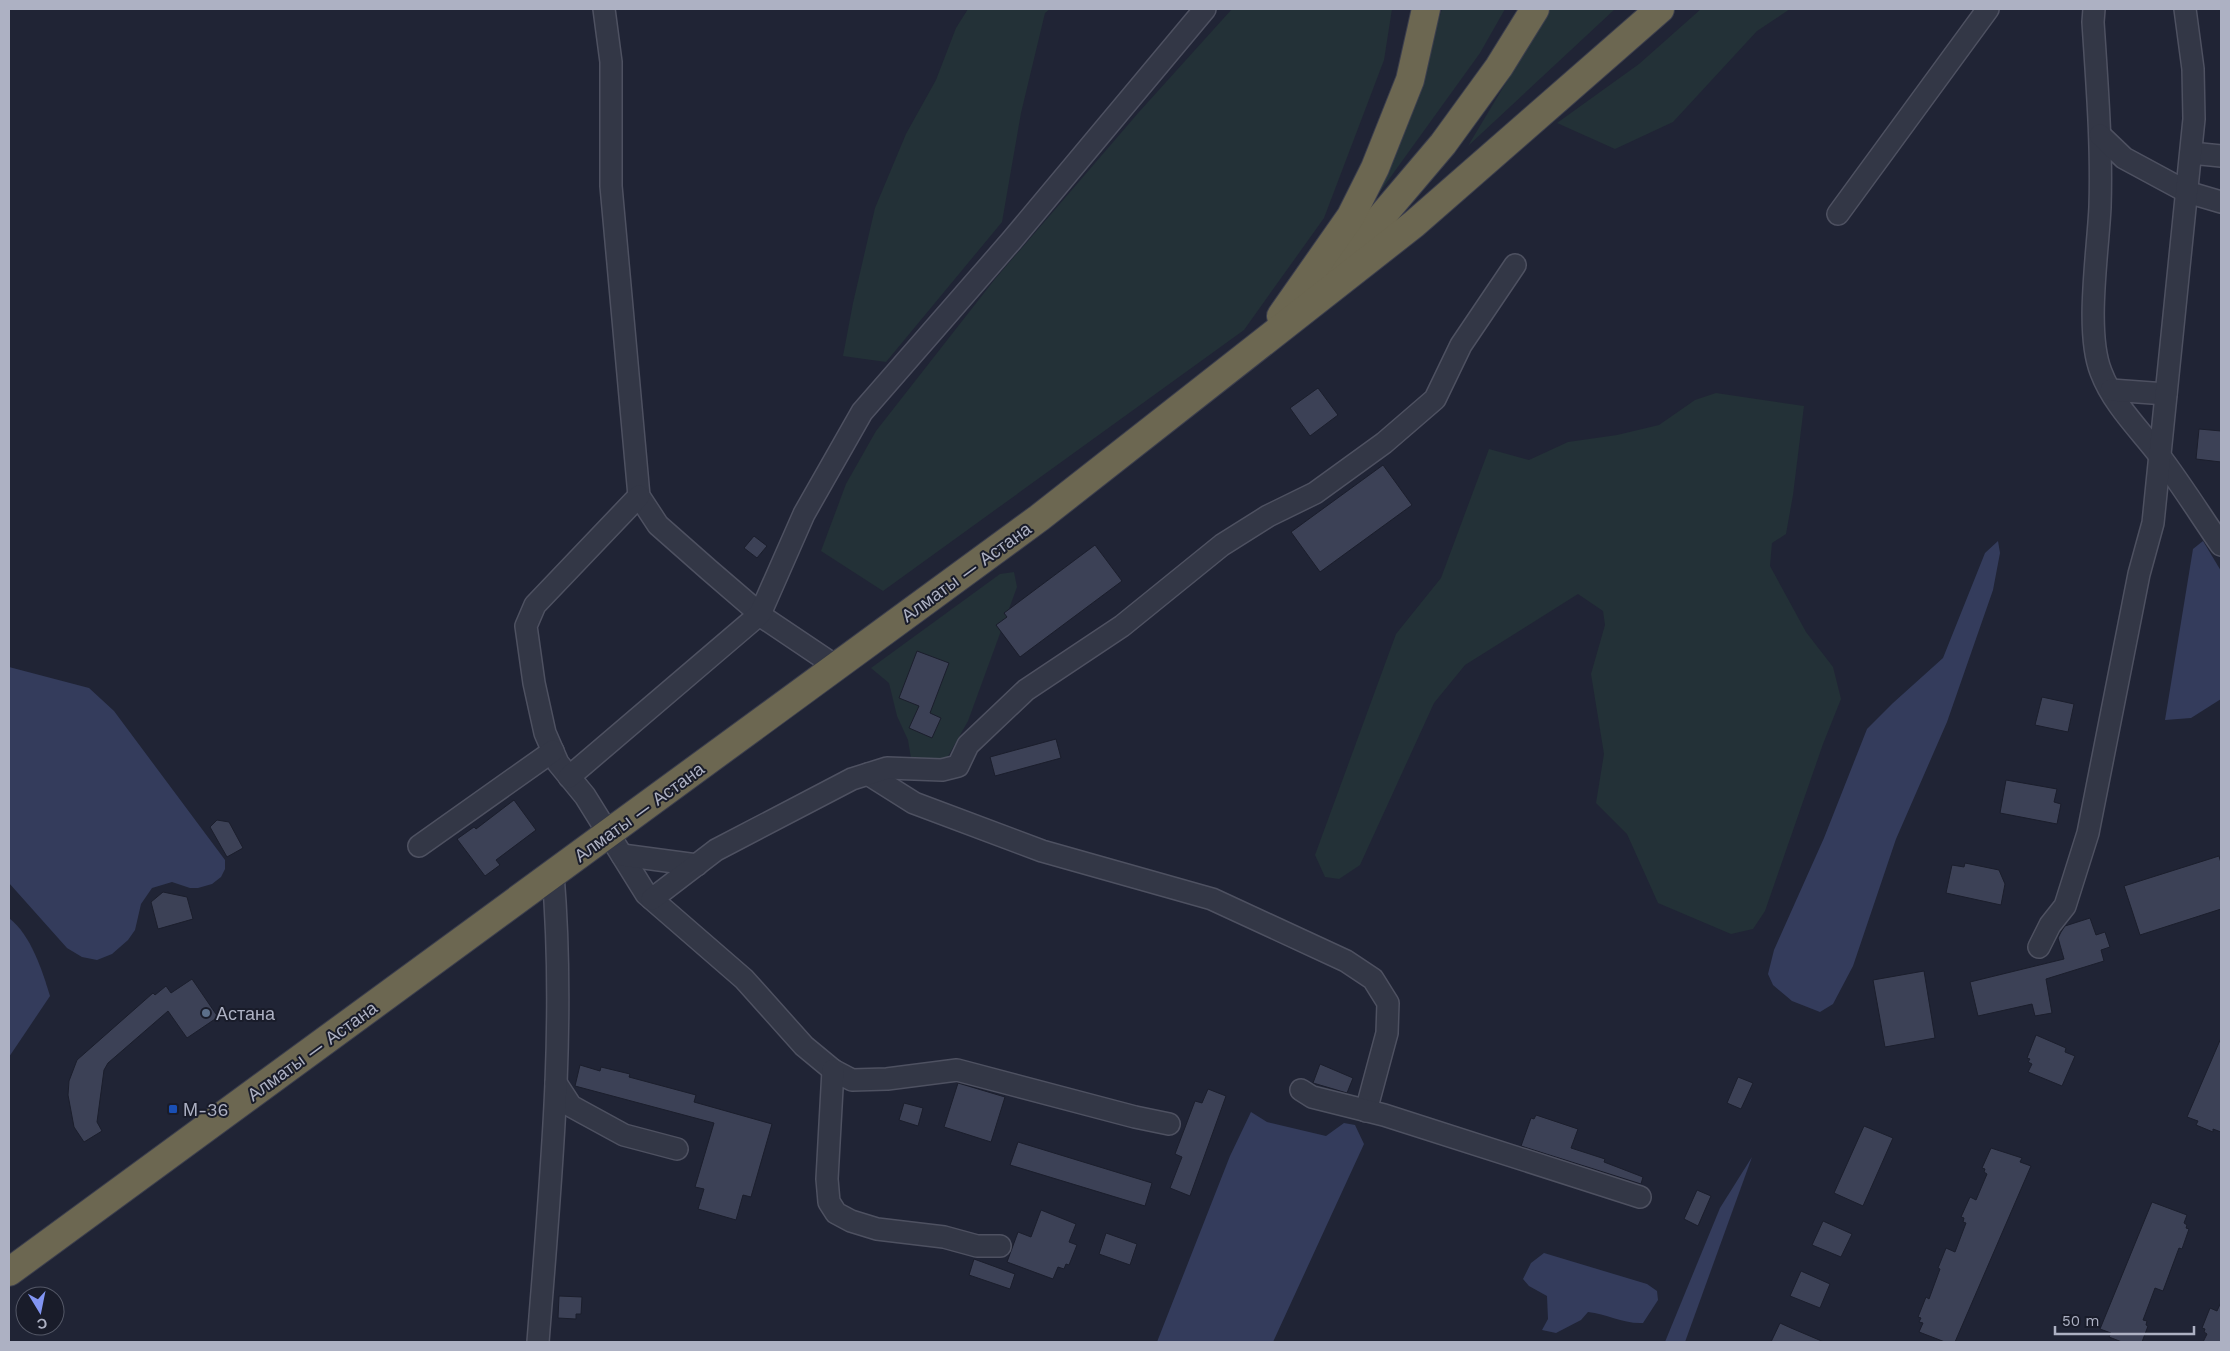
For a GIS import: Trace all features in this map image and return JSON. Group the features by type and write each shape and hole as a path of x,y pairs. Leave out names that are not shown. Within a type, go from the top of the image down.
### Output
{"highway":[{"path":"1262,342 1316,268 1355,208 1375,168 1410,80 1426,9"},
{"path":"1262,342 1336,269 1443,144 1499,67 1535,9"},
{"path":"1262,342 1414,224 1660,9"},
{"name":"Алматы — Астана","path":"9,1272 553,874 616,844 837,667 1039,518 1262,342"}],"street":[{"path":"604,9 611,62 611,186 639,496 658,525 760,614 837,667"},
{"path":"569,777 760,614 804,514 862,412 1018,232 1205,9"},
{"path":"1838,214 1988,9"},
{"path":"2094,9 2100,136 2100,206 2094,299 2094,350 2101,373 2120,407 2160,456 2221,546"},
{"path":"2039,947 2050,925 2065,906 2088,833 2139,574 2153,522 2194,119 2193,69 2185,9"},
{"path":"2100,136 2124,158 2187,192 2221,202"},
{"path":"2191,153 2221,156"},
{"path":"652,899 716,850 852,779 887,768 942,770 958,766 968,744 1026,690 1122,626 1222,545 1268,516 1315,493 1384,443 1435,399 1462,345 1515,265"},
{"path":"2110,390 2166,394"},
{"path":"639,496 535,605 526,626 534,683 545,733 558,763 585,796 646,894 744,979 804,1046 833,1070 852,1080 887,1079 957,1070 1135,1117 1170,1124"},
{"path":"419,846 553,751"},
{"path":"868,774 914,803 1042,851 1212,899 1346,961 1373,978 1388,1003 1387,1033 1366,1111"},
{"path":"616,844 697,865"},
{"path":"538,1342 556,1083 558,947 553,874"},
{"path":"833,1070 827,1179 828,1202 836,1213 851,1221 877,1229 944,1237 977,1246 1000,1246"},
{"path":"556,1083 572,1106 580,1111 624,1135 677,1150"},
{"path":"1302,1090 1312,1096 1366,1111 1640,1197"}],"shaded area":[{"path":"968,9 1050,9 1045,13 1021,113 1002,222 886,362 843,356 875,208 906,134 936,80 956,28"},
{"path":"1232,9 1392,9 1384,60 1324,218 1244,330 883,591 821,551 846,484 876,431 995,279 1139,112"},
{"path":"1442,9 1505,9 1480,53 1361,218 1403,133"},
{"path":"1550,9 1615,9 1468,146"},
{"path":"1701,9 1790,9 1757,31 1673,122 1615,149 1557,123 1639,64"},
{"path":"1716,393 1804,406 1793,495 1786,534 1772,543 1770,566 1806,632 1833,667 1841,699 1823,744 1765,911 1753,929 1731,934 1658,903 1627,834 1596,803 1604,754 1591,674 1605,625 1603,611 1578,594 1465,665 1434,703 1360,865 1339,879 1325,877 1315,855 1396,634 1441,578 1489,449 1529,460 1568,442 1617,435 1659,425 1695,400"},
{"path":"1014,572 1017,587 968,721 947,758 932,767 911,758 908,740 897,716 889,683 871,668 1000,574"}],"water":[{"path":"1998,541 2000,553 1993,590 1947,722 1896,839 1853,966 1833,1004 1820,1012 1792,1001 1773,985 1768,974 1774,950 1824,838 1867,729 1943,658 1985,553"},
{"path":"2203,541 2221,571 2221,699 2191,718 2165,720 2193,549"},
{"path":"9,667 89,688 114,711 225,860 225,869 221,877 212,884 190,888 172,882 152,888 141,904 135,930 128,940 112,954 97,960 82,957 67,948 9,883"},
{"path":"9,918 17,925 30,943 50,996 9,1057"},
{"path":"1251,1112 1267,1122 1326,1136 1344,1123 1355,1125 1364,1144 1273,1342 1157,1342 1230,1156"},
{"path":"1752,1157 1685,1342 1665,1342 1720,1208"},
{"path":"1544,1253 1647,1284 1657,1291 1658,1300 1643,1323 1629,1322 1588,1312 1581,1320 1556,1333 1542,1330 1548,1319 1547,1296 1529,1286 1523,1279 1531,1263"}],"building":[{"path":"1318,388 1338,415 1310,436 1290,408"},
{"path":"2199,429 2221,431 2221,462 2196,459"},
{"path":"1383,465 1412,505 1320,572 1291,532"},
{"path":"754,536 767,546 757,558 744,548"},
{"path":"1095,545 1122,581 1020,657 996,625 1007,617 1004,613"},
{"path":"917,651 949,663 930,713 941,718 932,738 909,728 919,706 899,698"},
{"path":"2042,697 2074,704 2068,732 2035,725"},
{"path":"1056,739 1061,758 995,776 990,757"},
{"path":"2006,780 2057,789 2054,802 2061,804 2057,824 2000,813"},
{"path":"514,800 536,830 496,860 500,865 485,876 457,839 474,827 476,829"},
{"path":"217,820 229,822 243,848 227,857 210,827"},
{"path":"2219,856 2221,863 2221,909 2140,935 2124,886"},
{"path":"1965,863 1999,870 2005,884 2001,905 1946,893 1952,865 1964,867"},
{"path":"163,892 187,897 193,919 158,929 151,902"},
{"path":"2090,918 2096,935 2105,932 2110,947 2101,950 2104,961 2046,979 2052,1013 2035,1016 2032,1004 1978,1016 1970,982 2064,959 2058,938 2061,932 2065,926"},
{"path":"1924,971 1935,1038 1885,1047 1873,980"},
{"path":"192,979 218,1017 187,1038 168,1011 108,1063 104,1070 97,1122 102,1131 84,1142 74,1127 68,1095 69,1081 77,1060 153,993 155,995 166,986 171,993"},
{"path":"2036,1035 2066,1048 2065,1052 2075,1056 2062,1086 2028,1072 2032,1064 2028,1062 2030,1059 2027,1058"},
{"path":"2221,1038 2221,1132 2213,1129 2213,1132 2196,1125 2198,1121 2187,1117"},
{"path":"1320,1064 1353,1078 1347,1093 1313,1083"},
{"path":"580,1065 600,1071 601,1067 630,1074 629,1077 696,1095 694,1102 772,1124 751,1197 743,1195 736,1220 698,1209 704,1189 695,1187 714,1123 575,1086"},
{"path":"1738,1077 1753,1083 1741,1109 1727,1103"},
{"path":"958,1083 1005,1097 991,1142 944,1127"},
{"path":"1208,1089 1226,1096 1190,1196 1170,1188 1182,1157 1175,1154 1195,1101 1202,1103"},
{"path":"904,1103 923,1108 918,1126 899,1120"},
{"path":"1536,1115 1578,1129 1571,1148 1605,1159 1604,1162 1643,1177 1641,1184 1521,1146 1531,1118 1534,1119"},
{"path":"1864,1126 1893,1138 1863,1206 1834,1193"},
{"path":"1018,1142 1152,1183 1145,1206 1010,1165"},
{"path":"1991,1148 2022,1158 2020,1162 2031,1166 1955,1342 1945,1342 1919,1332 1923,1323 1919,1322 1921,1318 1918,1317 1926,1297 1929,1299 1946,1248 1955,1252 1966,1223 1963,1222 1964,1218 1961,1217 1970,1197 1976,1200 1987,1174 1984,1172 1985,1169 1982,1168"},
{"path":"1697,1190 1711,1196 1698,1226 1684,1219"},
{"path":"2152,1202 2187,1215 2184,1223 2187,1225 2186,1228 2189,1229 2182,1249 2179,1248 2163,1291 2155,1288 2143,1320 2147,1321 2146,1325 2148,1326 2142,1342 2122,1342 2109,1337 2111,1333 2100,1329"},
{"path":"1041,1210 1076,1224 1069,1242 1077,1245 1069,1265 1066,1264 1064,1269 1058,1267 1053,1279 1007,1262 1018,1232 1031,1237"},
{"path":"1823,1221 1852,1234 1841,1257 1812,1245"},
{"path":"1106,1233 1137,1244 1130,1265 1099,1254"},
{"path":"974,1259 1015,1274 1010,1289 969,1275"},
{"path":"1801,1271 1830,1284 1820,1308 1790,1296"},
{"path":"559,1296 582,1297 581,1314 576,1314 576,1319 558,1318"},
{"path":"2221,1302 2221,1342 2203,1342 2207,1334 2204,1332 2205,1329 2202,1328 2210,1308 2217,1311"},
{"path":"1780,1323 1791,1328 1824,1342 1771,1342"}],"place":[{"name":"Астана","path":"206,1013"},
{"name":"М-36","path":"173,1109"}]}
